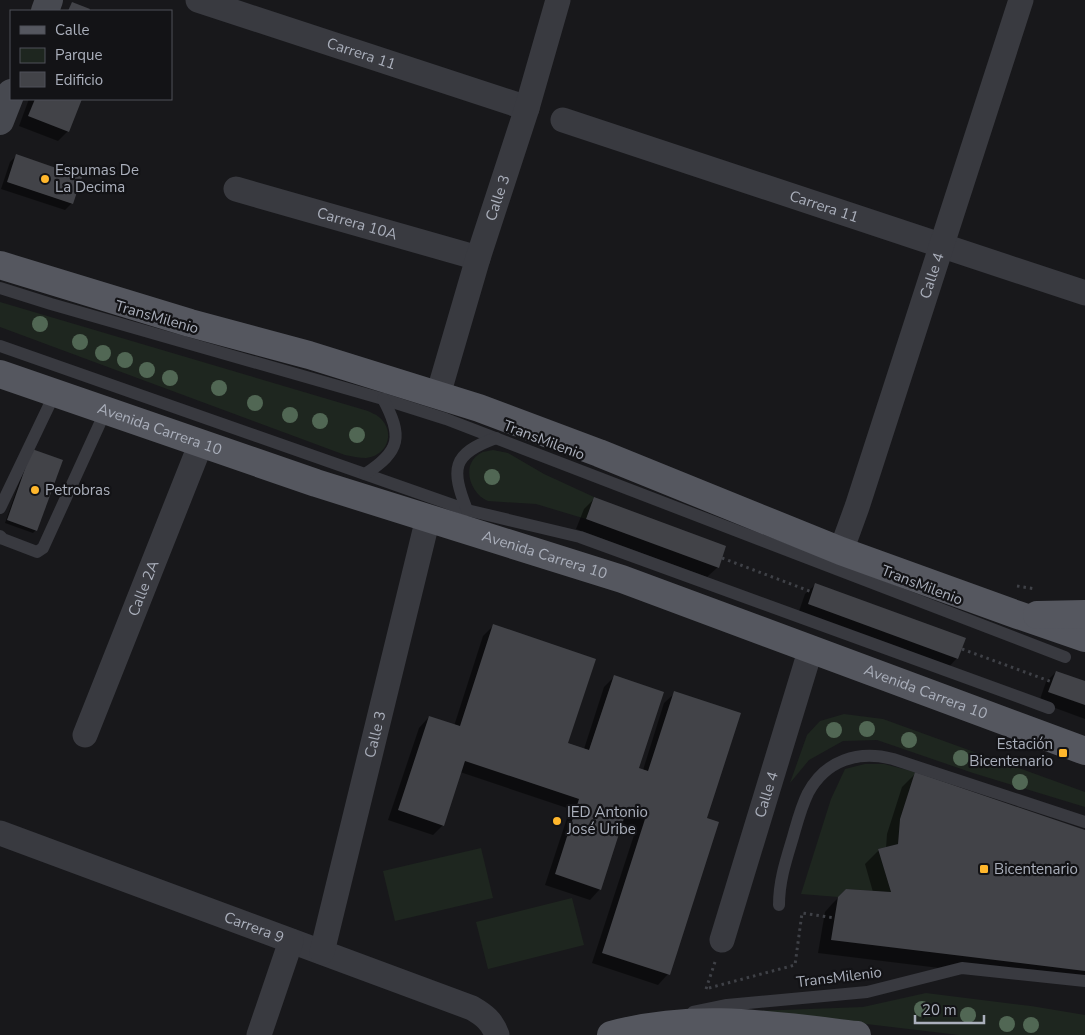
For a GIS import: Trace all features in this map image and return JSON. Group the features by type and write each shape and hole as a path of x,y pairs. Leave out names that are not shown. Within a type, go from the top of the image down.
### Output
{"main road":[{"path":"0,265 190,323 309,355 488,411 599,453 841,551 1018,616 1085,638"},
{"name":"Avenida Carrera 10","path":"0,374 316,483 622,579 1085,750"},
{"path":"1018,616 1085,614"},
{"path":"619,1033 668,1025 729,1021 857,1035"}],"street":[{"name":"Carrera 11","path":"198,0 527,108"},
{"name":"Calle 3","path":"438,395 478,258 527,108 558,0"},
{"name":"Calle 4","path":"841,551 1021,0"},
{"path":"0,121 10,96"},
{"name":"Carrera 11","path":"563,120 1085,293"},
{"name":"Carrera 10A","path":"236,189 478,258"},
{"name":"Calle 2A","path":"85,735 200,443"},
{"name":"Calle 3","path":"322,952 428,518"},
{"name":"Calle 4","path":"722,940 810,648"},
{"name":"Carrera 9","path":"0,833 472,1008 483,1014 491,1022 497,1035"},
{"path":"260,1035 291,941"}],"lane":[{"name":"TransMilenio","path":"0,288 446,419 1065,657"},
{"path":"0,346 467,510 580,537 1049,708"},
{"path":"0,508 55,393"},
{"path":"365,474 384,461 396,442 393,416 383,399"},
{"path":"0,536 3,539 37,552 44,548 106,410"},
{"path":"467,510 457,480 458,465 462,455 476,445 496,438"},
{"path":"779,905 782,874 808,792 821,776 844,759 864,754 878,754 1085,822"},
{"name":"TransMilenio","path":"619,1033 676,1015 727,1005 867,992 962,968 1085,981"}],"path":[{"path":"722,558 812,592"},
{"path":"962,649 1052,682"},
{"path":"700,991 795,965 802,913 835,918"}],"green space":[{"path":"0,302 368,411 378,416 384,423 387,429 387,442 380,453 374,456 363,458 345,455 0,327"},
{"path":"493,450 508,453 544,474 594,497 586,519 536,504 488,501 482,497 472,486 469,471 475,458 481,453"},
{"path":"844,714 883,719 1085,792 1085,807 973,773 877,740 843,741 809,760 790,783 807,735 820,721"},
{"path":"865,764 884,764 915,772 900,819 898,844 878,849 891,892 846,889 838,897 801,894 831,799 845,769"},
{"path":"481,848 493,898 395,921 383,871"},
{"path":"572,898 584,945 488,969 476,922"},
{"path":"926,993 1031,1006 1085,1015 1085,1035 959,1035 757,1011 863,1007"}],"building":[{"path":"72,2 90,9 90,10 68,10"},
{"path":"35,100 82,100 69,132 28,116"},
{"name":"Espumas De La Decima","path":"16,154 82,177 73,204 7,182"},
{"name":"Petrobras","path":"32,449 63,460 37,531 7,520"},
{"path":"594,497 726,546 719,568 586,519"},
{"path":"815,583 966,638 958,659 808,604"},
{"path":"493,624 596,659 568,743 589,750 614,675 664,692 639,768 648,771 674,691 741,713 707,818 719,822 670,975 602,953 645,819 626,812 601,890 555,874 579,799 465,761 444,826 398,810 429,716 460,726"},
{"path":"1056,671 1085,681 1085,705 1048,692"},
{"name":"Bicentenario","path":"915,772 1085,830 1085,971 831,940 838,897 846,889 891,892 878,849 898,844 900,819"}],"place":[{"name":"Espumas De La Decima","path":"45,179"},
{"name":"Petrobras","path":"35,490"},
{"name":"Estación Bicentenario","path":"1063,753"},
{"name":"IED Antonio José Uribe","path":"557,821"},
{"name":"Bicentenario","path":"984,869"}]}
